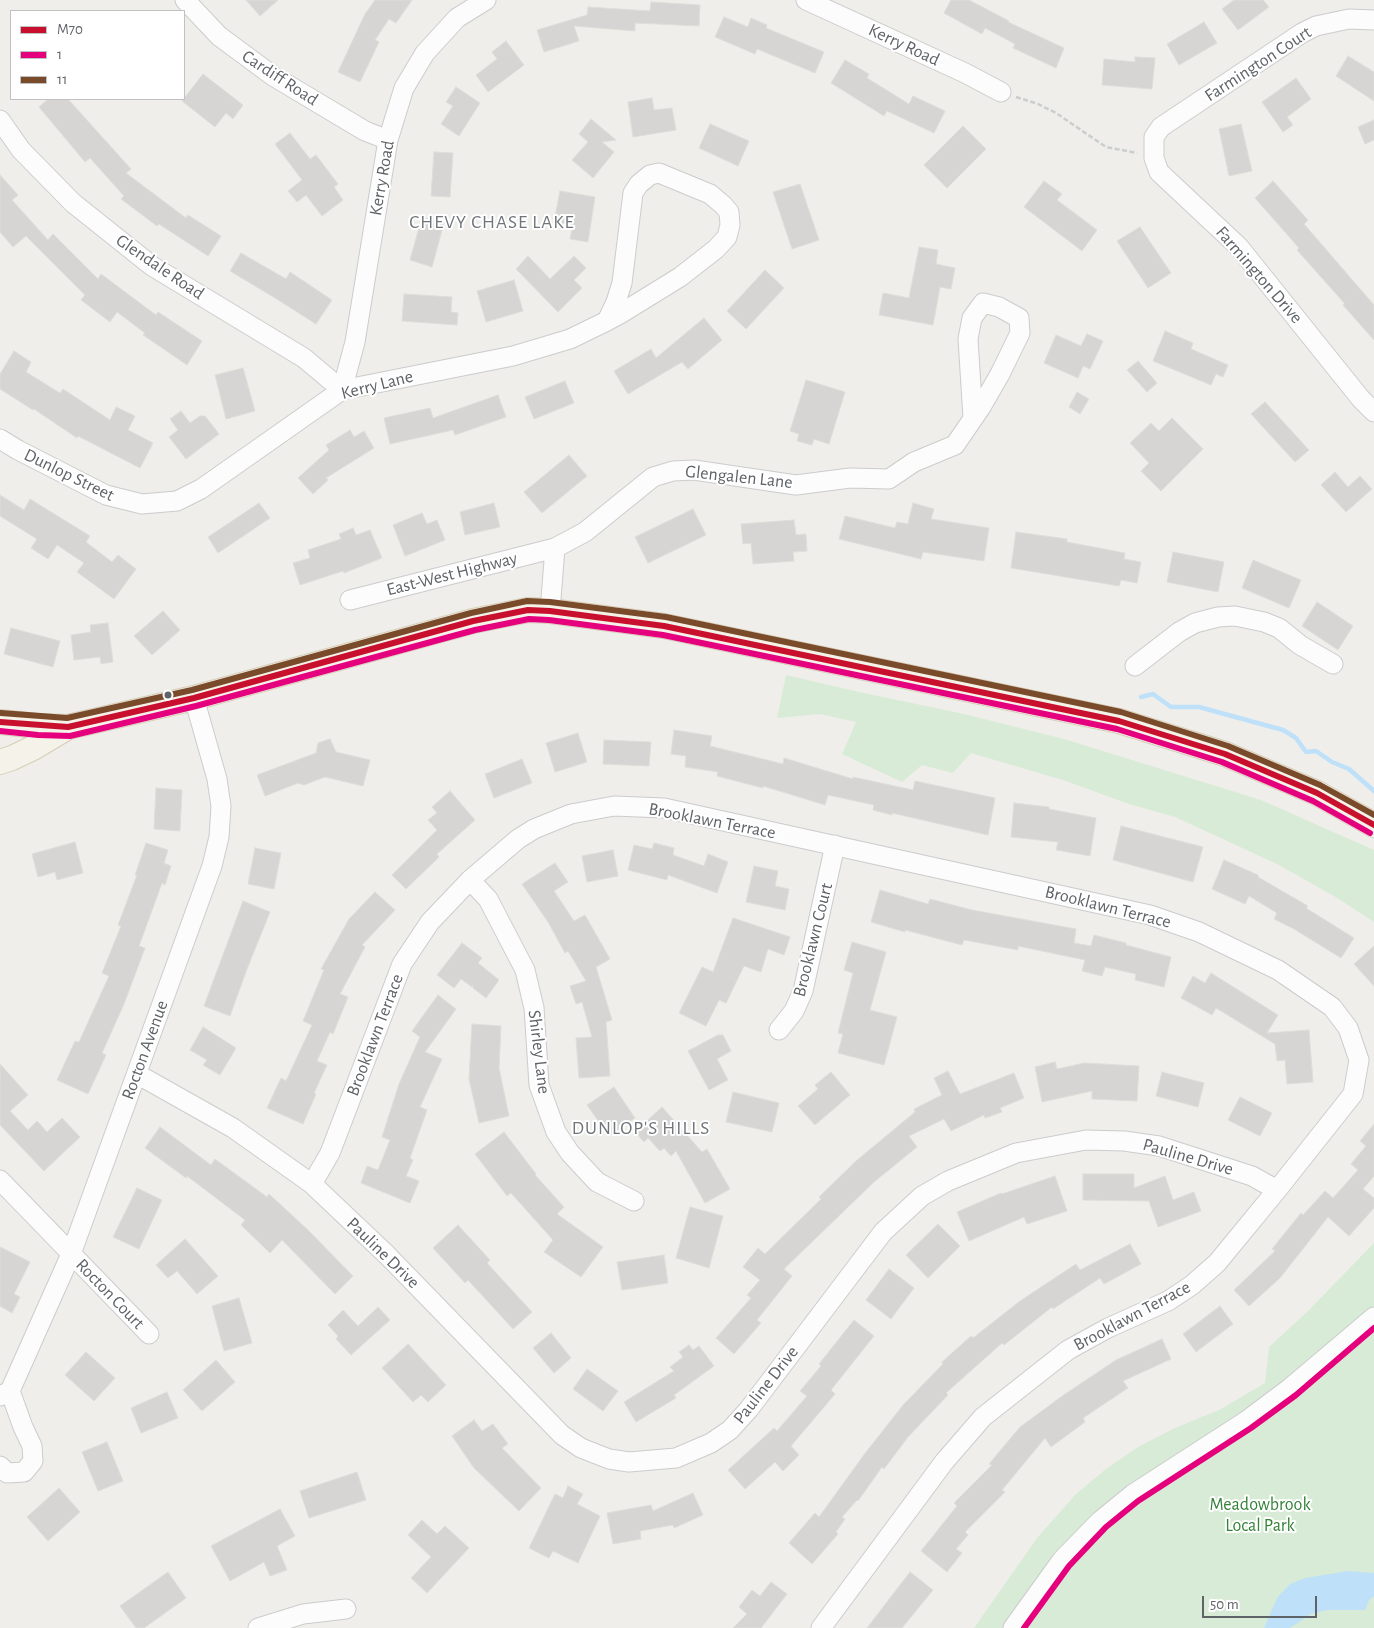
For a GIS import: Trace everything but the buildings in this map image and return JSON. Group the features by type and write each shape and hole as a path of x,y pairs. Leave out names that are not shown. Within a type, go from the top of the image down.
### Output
{"main road":[{"path":"0,722 38,726 68,726 194,698 472,621 528,610 550,610 664,626 1119,722 1225,754 1317,793 1374,825"},
{"path":"0,762 34,748 68,726"}],"street":[{"name":"Cardiff Road","path":"185,0 220,36 273,76 366,131 388,140"},
{"name":"Kerry Road","path":"342,390 355,342 388,140 404,88 425,53 457,18 486,0"},
{"name":"Kerry Road","path":"806,0 965,73 1001,92"},
{"name":"Farmington Court","path":"1154,138 1161,127 1302,33 1316,26 1349,19 1374,20"},
{"name":"Glendale Road","path":"0,120 21,150 73,203 152,266 304,358 342,390"},
{"name":"Farmington Drive","path":"1154,138 1154,156 1159,172 1239,247 1361,399 1374,412"},
{"name":"Kerry Lane","path":"142,504 177,501 201,489 342,390 513,356 570,340 607,321 680,277 716,249 727,237 730,225 729,212 722,204 710,194 659,173 650,175 639,184 633,193 622,283 607,321"},
{"path":"983,303 999,308 1019,318 1020,333 1000,374 973,418 968,339 972,318 983,303"},
{"path":"970,366 1000,374"},
{"name":"Glengalen Lane","path":"555,548 585,532 653,477 673,471 694,470 796,485 850,478 889,479 914,462 955,445 973,418"},
{"name":"Dunlop Street","path":"0,438 18,450 106,496 142,504"},
{"path":"550,610 555,548"},
{"name":"East-West Highway","path":"350,600 555,548"},
{"path":"1135,666 1179,632 1195,623 1218,617 1235,616 1264,622 1279,628 1300,645 1333,664"},
{"name":"Rocton Avenue","path":"0,1466 7,1472 24,1472 33,1461 32,1446 5,1393 71,1254 212,866 219,836 221,806 217,779 194,698"},
{"name":"Brooklawn Terrace","path":"312,1184 330,1153 402,964 430,922 470,880 518,839 534,829 571,814 614,806 664,808 1150,915 1199,932 1278,970 1332,1007 1348,1028 1359,1060 1353,1094 1217,1263 1192,1285 1168,1301 1108,1328 1068,1350 983,1417 944,1462 821,1628"},
{"name":"Brooklawn Court","path":"779,1030 794,1011 803,991 835,845"},
{"name":"Shirley Lane","path":"470,880 488,899 525,970 534,1008 539,1085 556,1132 570,1154 597,1182 634,1201"},
{"name":"Pauline Drive","path":"137,1074 234,1128 312,1184 387,1255 562,1434 581,1448 609,1459 628,1462 676,1458 711,1443 730,1430 754,1402 883,1232 922,1196 948,1181 1016,1152 1086,1140 1124,1141 1159,1146 1252,1176 1277,1190"},
{"name":"Rocton Court","path":"0,1180 149,1334"},
{"path":"1012,1628 1062,1560 1100,1521 1134,1494 1246,1421 1290,1388 1374,1317"},
{"path":"258,1628 303,1614 346,1609"}],"path":[{"path":"1001,92 1038,104 1056,113 1106,147 1154,156"}],"green space":[{"path":"786,675 964,714 1064,739 1261,800 1374,850 1374,922 1334,896 1277,864 1175,817 1126,803 1066,781 971,753 953,773 922,765 902,782 842,754 856,722 820,714 777,718"},
{"name":"Meadowbrook Local Park","path":"1374,1243 1374,1628 974,1628 1037,1538 1076,1494 1106,1469 1138,1447 1173,1429 1221,1409 1265,1383 1269,1347 1307,1312"}],"water":[{"path":"1348,1571 1374,1573 1374,1596 1369,1600 1365,1610 1327,1610 1311,1614 1290,1628 1264,1628 1277,1598 1290,1584 1305,1578"}],"waterway":[{"path":"1141,697 1153,694 1171,707 1199,707 1283,730 1296,738 1306,752 1316,751 1332,762 1349,769 1374,791"}],"transit line":[{"name":"11","path":"1,713 67,718 192,690 471,613 527,601 550,602 666,617 1121,712 1228,746 1320,785 1374,815"},
{"name":"M70","path":"0,722 68,727 194,698 473,621 528,610 550,611 664,626 1119,721 1225,754 1317,793 1374,825"},
{"name":"1","path":"0,731 70,736 196,706 475,630 529,619 549,620 663,635 1117,729 1222,762 1313,801 1370,833"},
{"name":"1","path":"1024,1628 1069,1566 1106,1527 1138,1501 1251,1428 1296,1395 1374,1328"}],"district":[{"name":"CHEVY CHASE LAKE","path":"492,222"},
{"name":"DUNLOP'S HILLS","path":"641,1128"}]}
